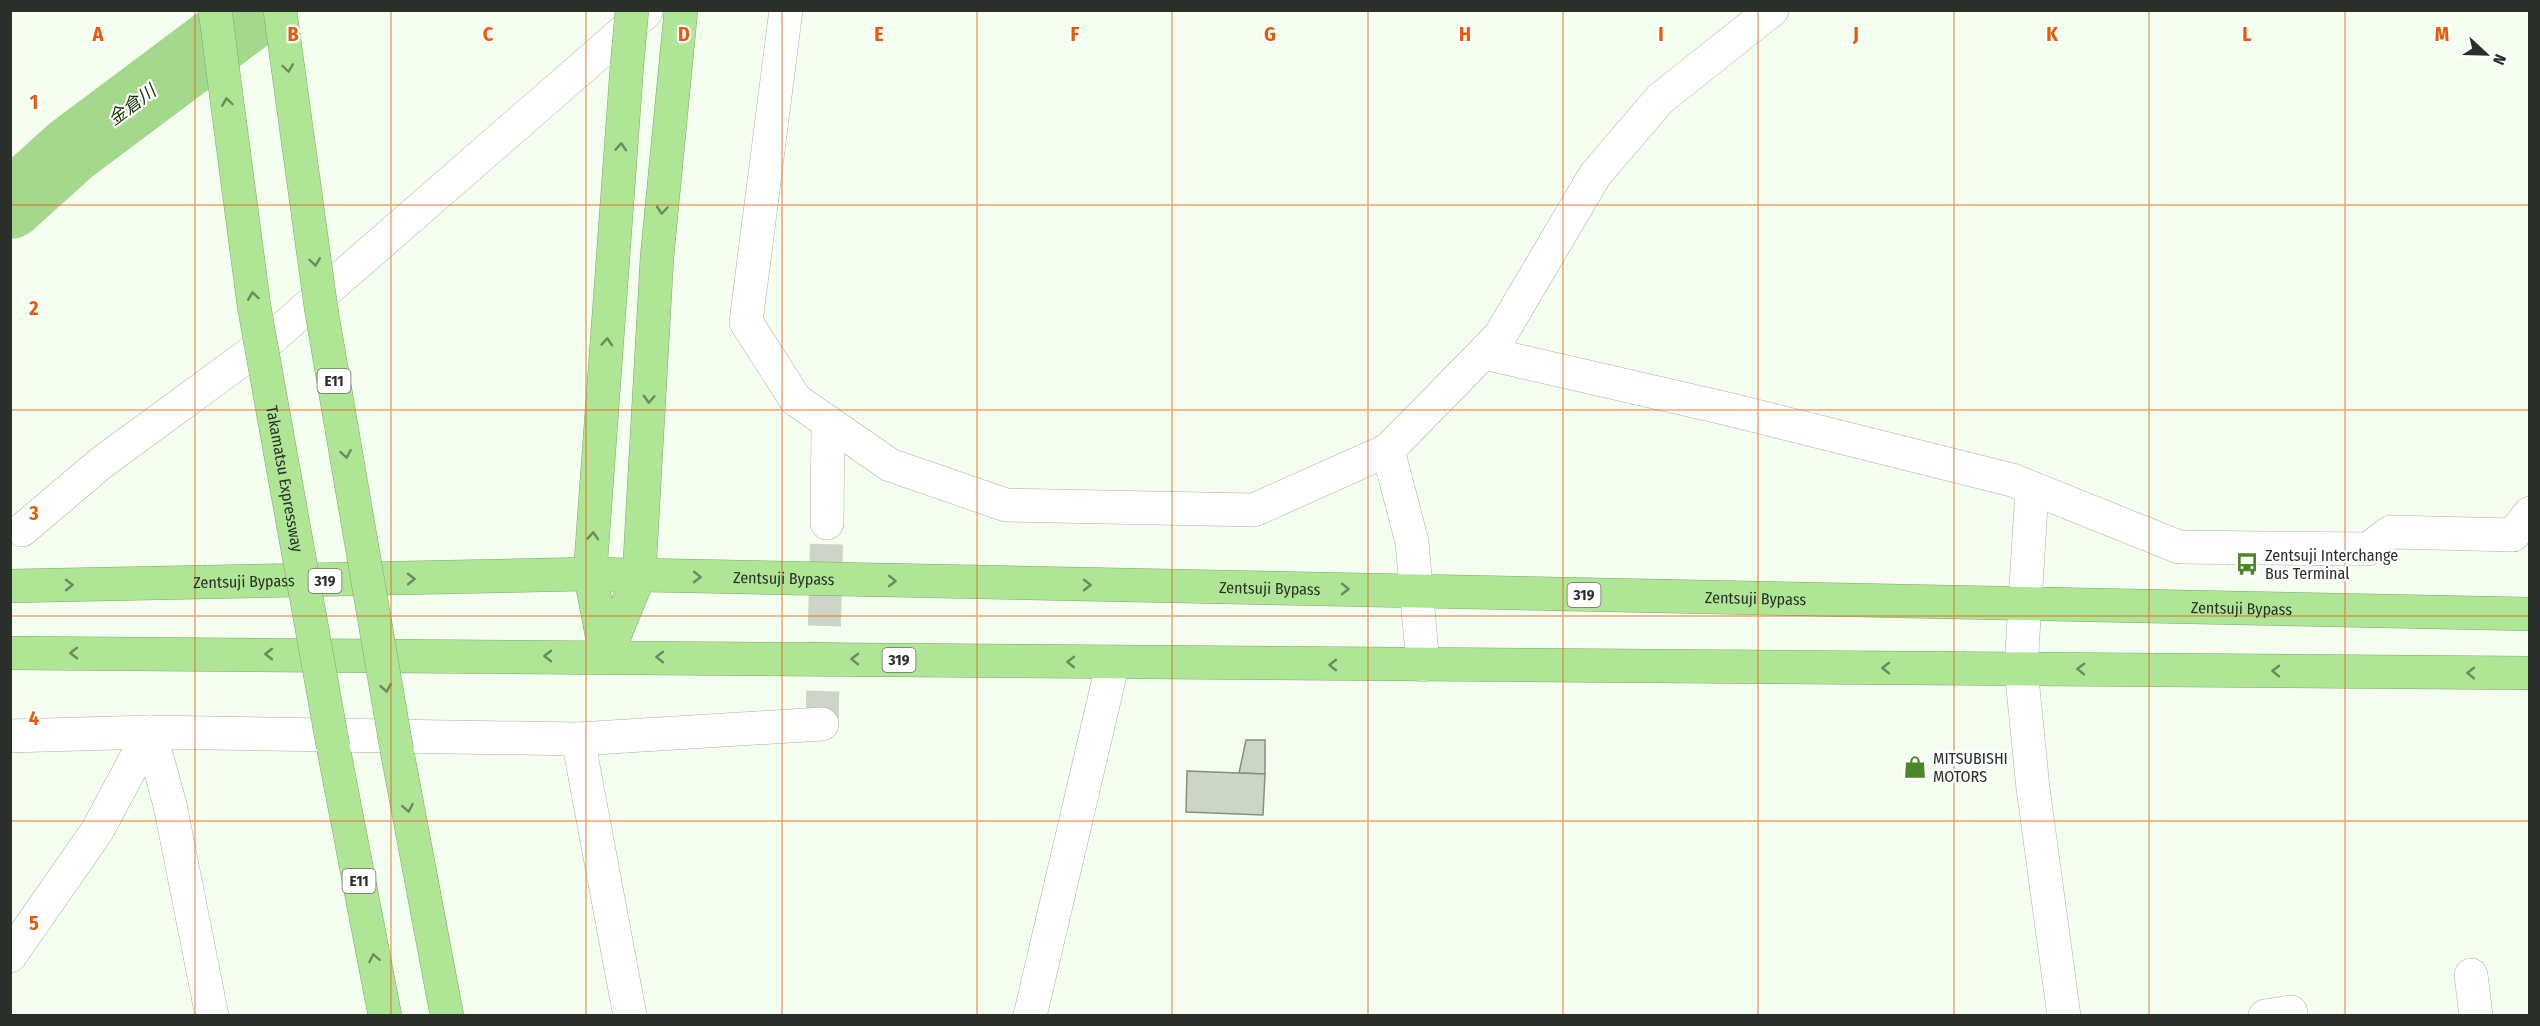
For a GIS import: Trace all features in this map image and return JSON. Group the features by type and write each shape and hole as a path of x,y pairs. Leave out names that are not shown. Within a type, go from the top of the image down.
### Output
{"highway":[{"name":"Takamatsu Expressway","path":"215,10 254,306 333,746 385,1016"},
{"name":"E11","path":"280,10 321,308 397,751 447,1016"},
{"path":"606,656 590,574 632,10"},
{"path":"606,656 639,576 657,257 681,10"},
{"name":"Zentsuji Bypass","path":"10,586 590,574 2529,614"},
{"name":"319","path":"10,653 2529,673"}],"street":[{"path":"22,530 101,463 273,338 648,10"},
{"path":"786,10 746,322 796,400 890,465 1006,505 1254,510 1388,450 1500,336 1595,175 1660,99 1772,10"},
{"path":"1484,353 1728,409 2012,480 2179,547 2368,549 2391,532 2513,536 2529,513"},
{"path":"826,523 828,423"},
{"path":"1388,450 1412,542 1423,665"},
{"path":"2032,489 2021,668 2033,788 2064,1016"},
{"path":"1030,1016 1113,662"},
{"path":"10,736 150,732 578,739 822,724"},
{"path":"10,956 97,831 150,732"},
{"path":"150,732 170,805 212,1016"},
{"path":"578,739 630,1016"},
{"path":"2470,975 2476,1016"}],"building":[{"path":"1246,740 1265,740 1265,774 1239,773"},
{"path":"1187,771 1265,774 1263,815 1186,812"}],"waterway":[{"name":"金倉川","path":"10,205 71,150 258,10"}],"tunnel":[{"path":"822,724 827,523"}],"place":[{"name":"Zentsuji Interchange Bus Terminal","path":"2247,564"},
{"name":"MITSUBISHI MOTORS","path":"1915,767"}]}
